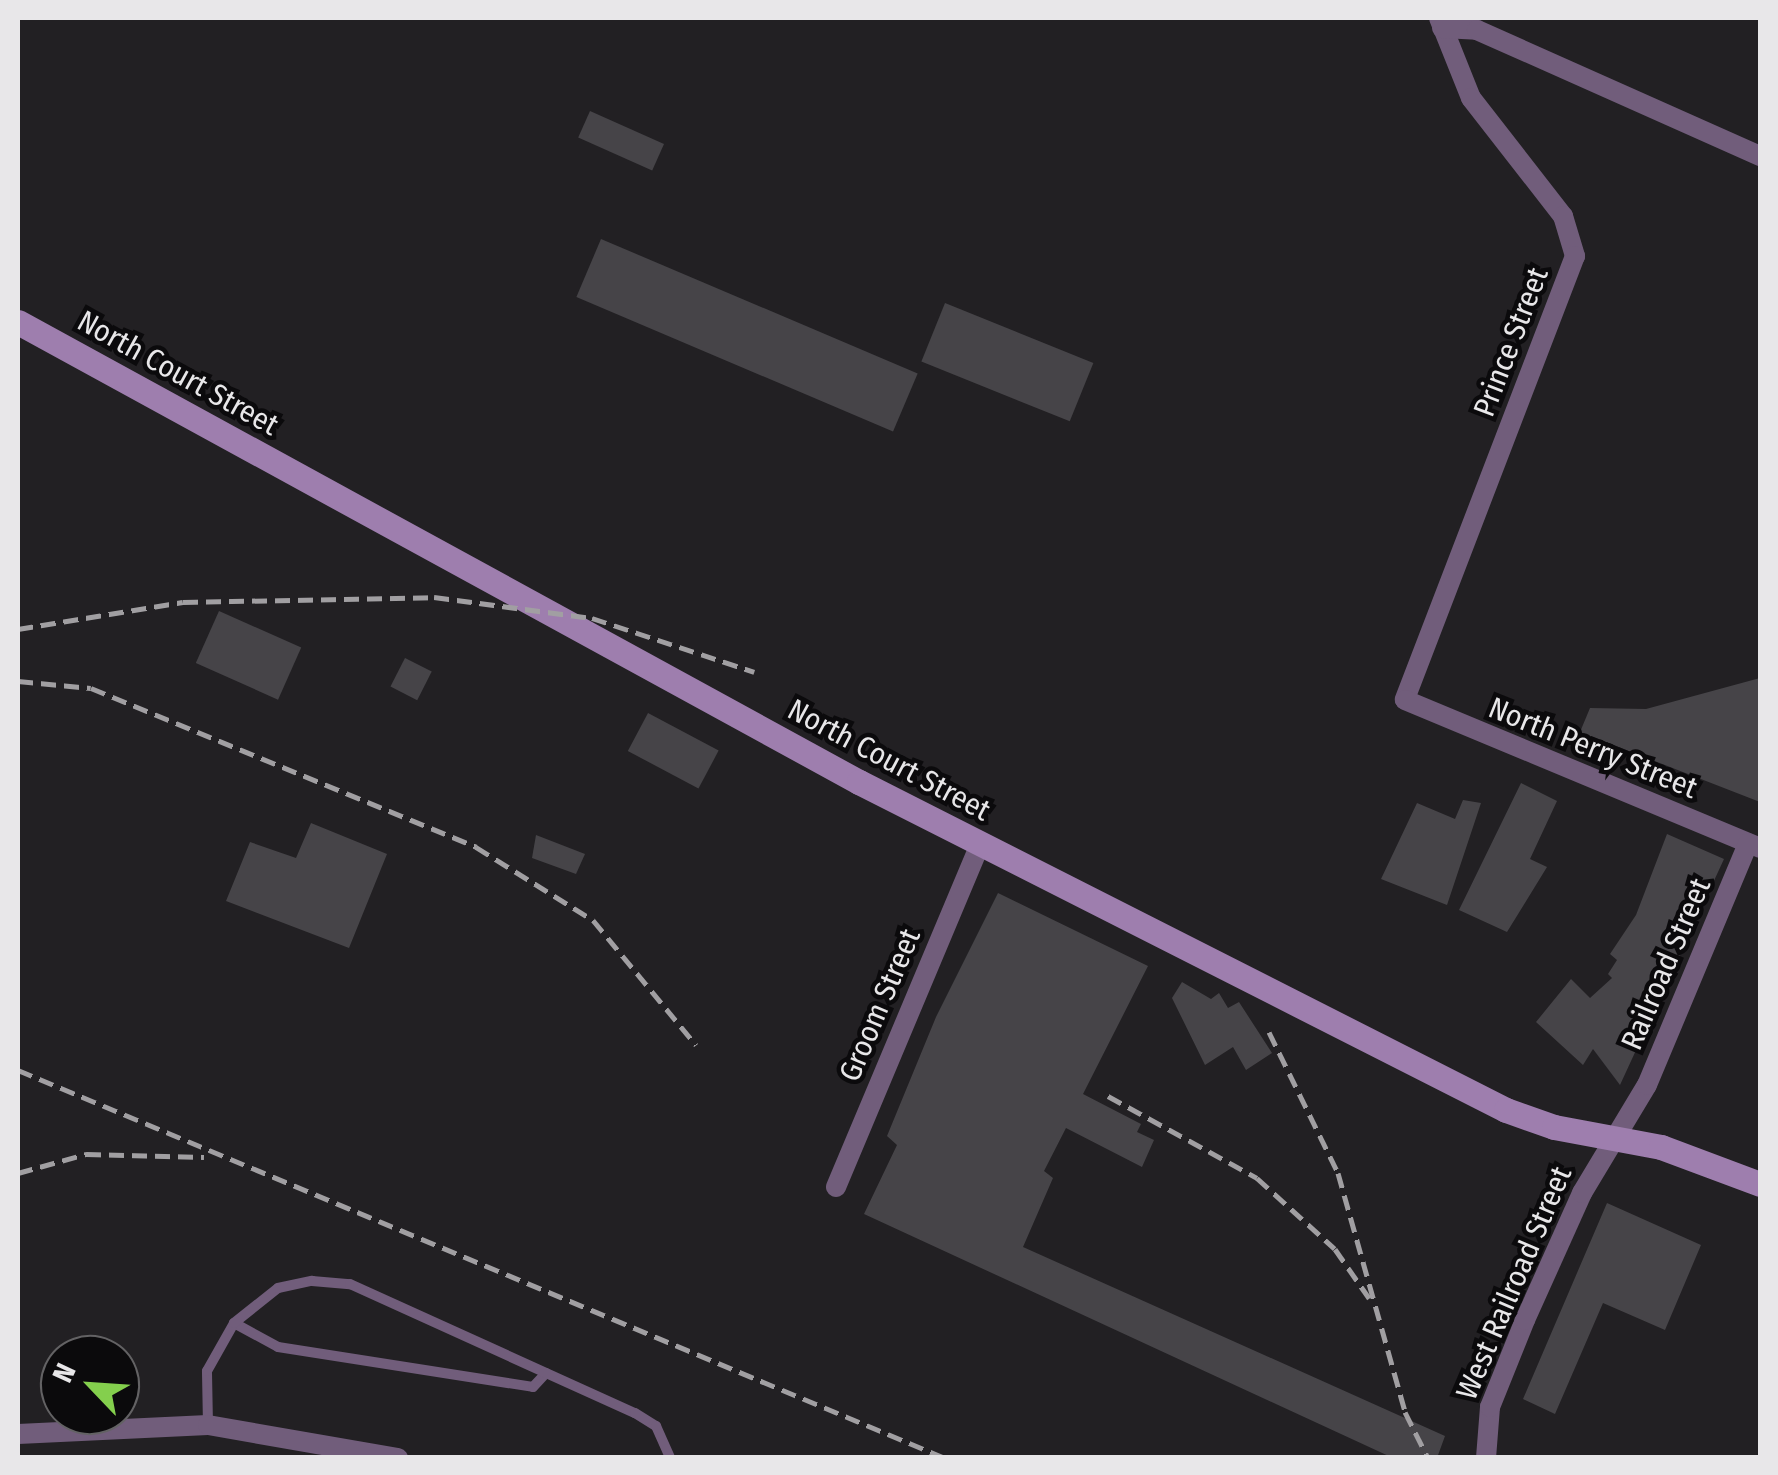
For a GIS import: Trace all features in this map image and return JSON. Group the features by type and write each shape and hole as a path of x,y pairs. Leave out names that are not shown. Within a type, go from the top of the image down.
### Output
{"main road":[{"name":"North Court Street","path":"18,322 980,845 1506,1110 1662,1146 1760,1184"}],"street":[{"path":"1440,23 1478,30 1760,156"},
{"name":"Prince Street","path":"1405,700 1574,256 1563,216 1471,98 1440,23"},
{"name":"North Perry Street","path":"1405,700 1754,846"},
{"name":"Groom Street","path":"836,1188 980,845"},
{"name":"Railroad Street","path":"1615,1138 1634,1106 1754,846"},
{"name":"West Railroad Street","path":"1486,1458 1490,1407 1582,1193 1615,1138"},
{"path":"18,1434 208,1425 398,1458"}],"lane":[{"path":"208,1425 207,1371 234,1324 278,1288 312,1281 350,1284 656,1426 670,1458"},
{"path":"234,1324 278,1347 533,1387 546,1372"}],"building":[{"path":"590,111 664,144 652,170 578,137"},
{"path":"601,239 918,373 893,431 576,297"},
{"path":"945,303 1093,363 1070,421 921,361"},
{"path":"219,611 301,648 278,700 196,663"},
{"path":"405,658 432,672 417,700 390,687"},
{"path":"1760,678 1760,802 1580,732 1590,708 1646,709"},
{"path":"648,713 719,751 698,789 628,751"},
{"path":"1521,783 1557,801 1530,859 1547,867 1507,932 1459,910"},
{"path":"1463,800 1481,803 1447,905 1381,879 1417,803 1455,819"},
{"path":"311,823 387,854 349,948 226,901 250,842 296,858"},
{"path":"1667,834 1724,859 1620,1085 1593,1049 1583,1065 1536,1022 1571,979 1590,998 1612,978 1608,974 1617,960 1610,954 1636,915"},
{"path":"536,835 585,854 576,874 532,858"},
{"path":"998,893 1148,966 1083,1094 1141,1124 1137,1132 1154,1140 1142,1167 1066,1128 1044,1171 1053,1178 1023,1247 1445,1436 1437,1458 1393,1458 864,1214 897,1145 887,1136 936,1017"},
{"path":"1182,982 1211,999 1219,993 1228,1008 1239,1002 1272,1053 1246,1070 1233,1047 1205,1065 1172,998"},
{"path":"1607,1203 1701,1245 1665,1330 1603,1303 1555,1414 1523,1399"}],"railway":[{"path":"18,629 183,602 434,597 592,618 754,672"},
{"path":"18,681 91,688 476,847 593,920 696,1045"},
{"path":"1269,1032 1338,1173 1405,1412 1428,1458"},
{"path":"18,1070 945,1458"},
{"path":"1108,1096 1257,1178 1335,1249 1369,1298"},
{"path":"18,1173 86,1154 204,1157"}]}
